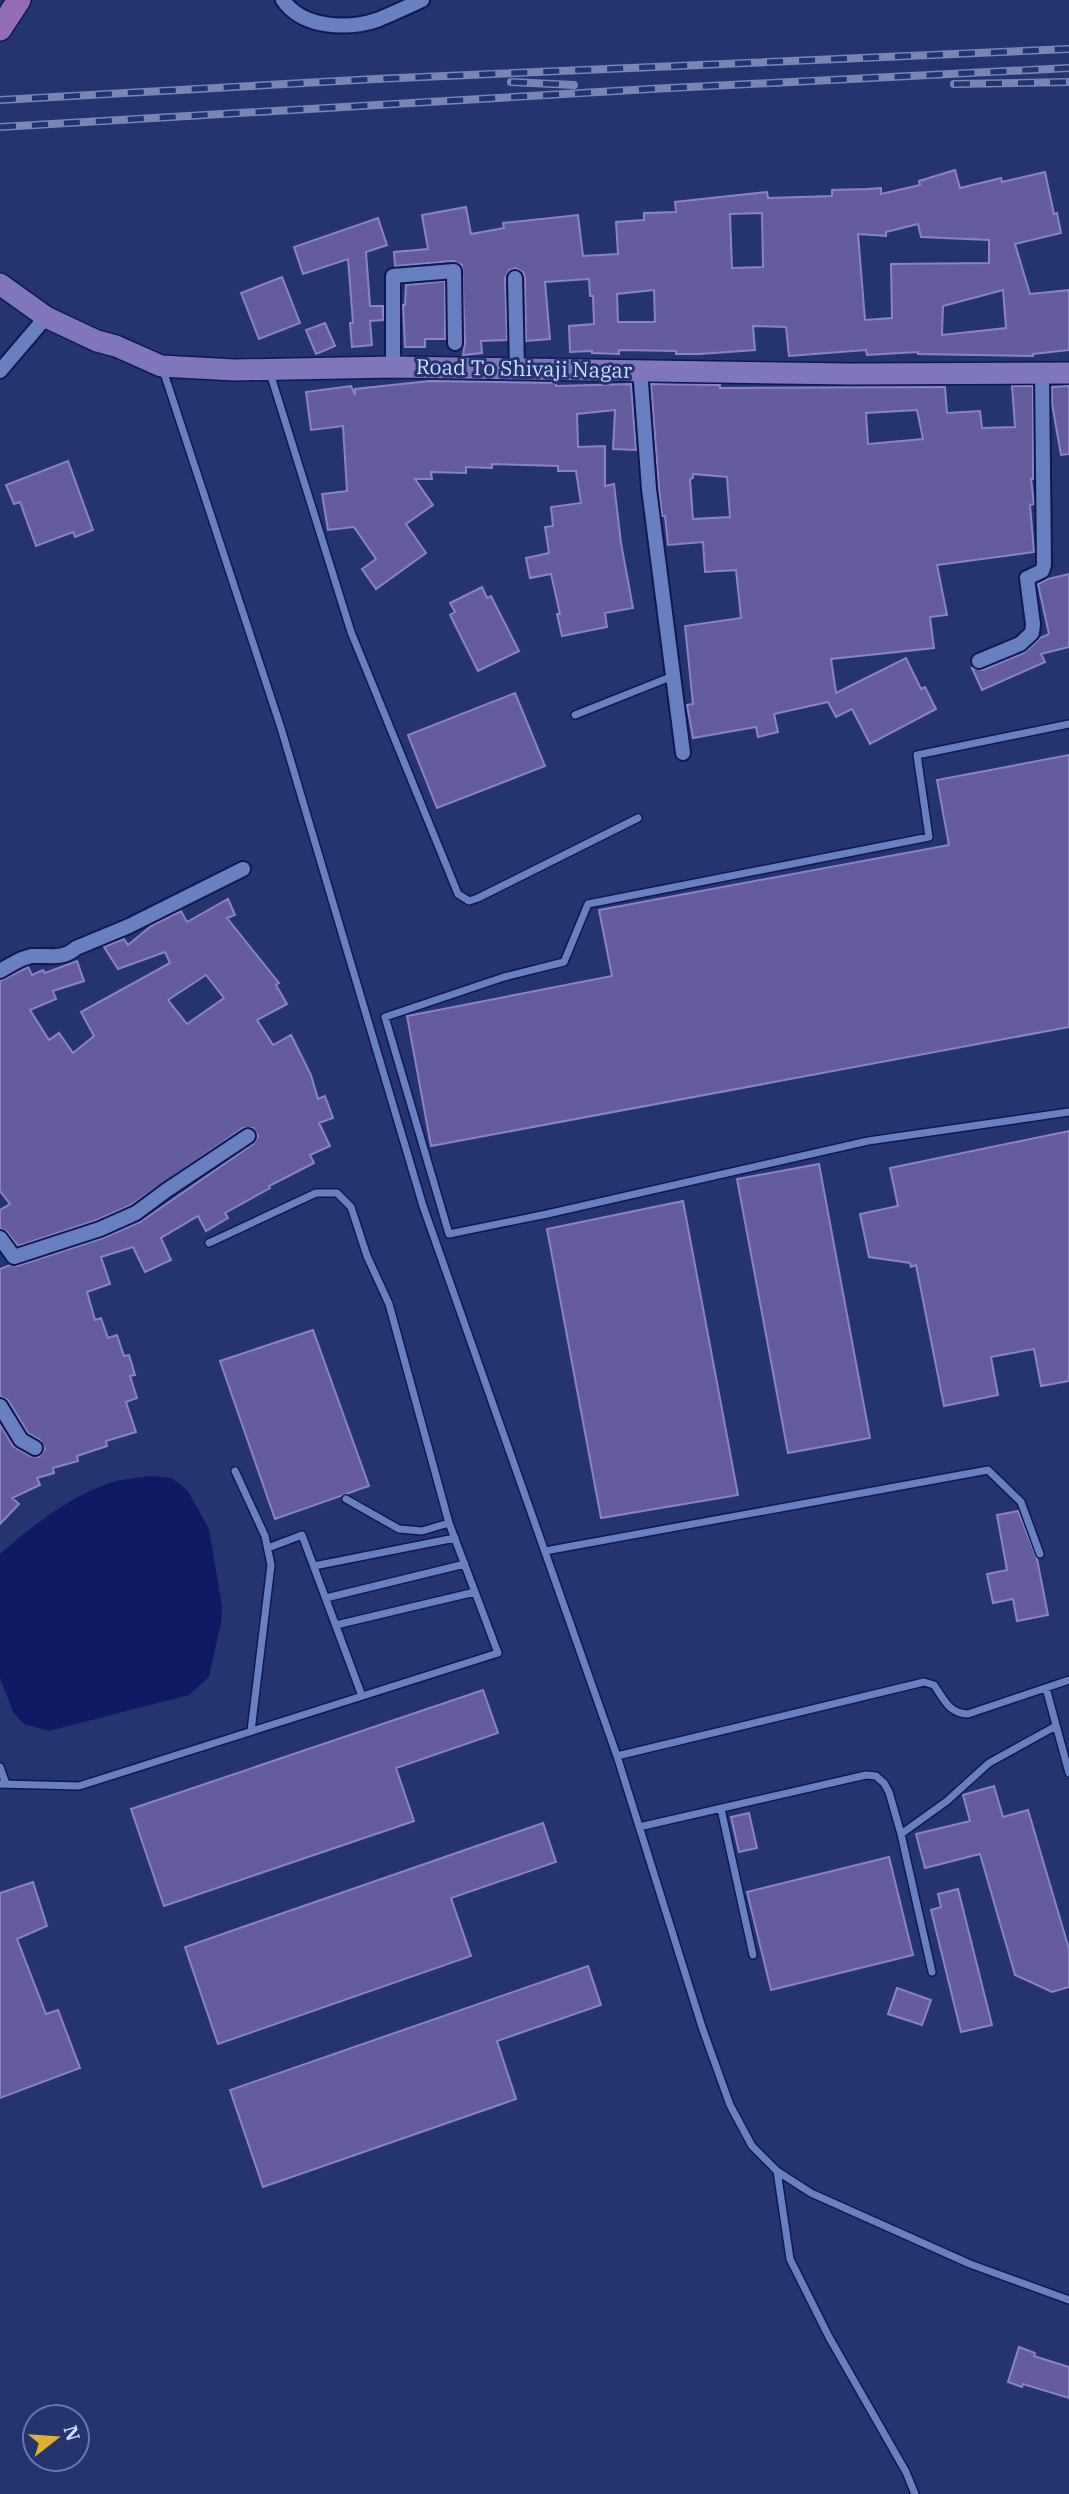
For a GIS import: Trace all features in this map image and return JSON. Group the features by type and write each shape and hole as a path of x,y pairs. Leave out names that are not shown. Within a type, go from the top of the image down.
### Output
{"main road":[{"path":"1,23 19,0"}],"street":[{"path":"283,0 291,12 314,22 341,25 375,21 422,0"},
{"path":"393,367 393,276 454,271 455,343"},
{"path":"515,278 517,368"},
{"name":"Road To Shivaji Nagar","path":"0,284 46,317 161,366 268,369 640,369 864,374 1069,373"},
{"path":"0,371 46,317"},
{"path":"640,369 649,489 683,753"},
{"path":"979,661 1020,644 1032,633 1027,578 1042,571 1044,565 1042,373"},
{"path":"0,971 30,956 47,958 70,954 76,948 130,926 243,869"},
{"path":"0,1238 14,1257 100,1229 136,1213 248,1136"},
{"path":"0,1406 21,1440 35,1448"}],"lane":[{"path":"161,366 281,728 423,1206 617,1756 702,2027 730,2105 752,2146 777,2171 811,2193 970,2264 1069,2300"},
{"path":"268,369 351,632 458,894 469,901 478,898 638,818"},
{"path":"575,715 673,676"},
{"path":"1069,724 917,755 929,837 588,904 564,962 504,977 385,1017 449,1234 868,1141 1069,1112"},
{"path":"0,1767 3,1784 79,1786 498,1653 449,1523 390,1304 367,1256 351,1207 337,1193 316,1193 209,1243"},
{"path":"545,1551 988,1470 1021,1502 1040,1554"},
{"path":"235,1471 265,1536 271,1565 251,1731"},
{"path":"346,1499 399,1529 422,1531 449,1523"},
{"path":"268,1548 302,1535 362,1696"},
{"path":"314,1566 455,1538"},
{"path":"326,1598 465,1564"},
{"path":"336,1625 475,1592"},
{"path":"617,1756 924,1682 934,1685 948,1707 962,1714 1069,1680"},
{"path":"1046,1688 1069,1773"},
{"path":"901,1834 947,1801 989,1763 1056,1726"},
{"path":"639,1828 866,1775 876,1776 889,1792 932,1972"},
{"path":"721,1809 753,1955"},
{"path":"777,2171 790,2259 829,2337 906,2472 915,2494"}],"shaded area":[{"path":"150,1476 172,1478 188,1491 209,1529 222,1606 209,1677 189,1695 49,1731 24,1724 13,1712 0,1678 0,1554 77,1497 112,1482"}],"building":[{"path":"955,170 960,188 1001,178 1002,182 1045,172 1061,233 1015,244 1030,294 1069,290 1069,350 1033,356 918,352 867,355 866,350 789,356 786,327 753,326 755,350 700,354 619,350 619,354 570,352 569,326 594,324 589,279 545,282 550,339 526,341 525,278 523,272 515,268 509,270 505,278 507,340 481,341 482,353 463,355 465,343 462,265 453,261 395,266 394,252 428,249 422,215 466,207 471,234 504,228 503,223 578,215 583,256 618,254 616,222 644,220 644,213 676,212 675,202 767,192 768,198 832,196 832,190 881,188 881,194 920,185 919,181","holes":["762,213 763,267 732,268 730,214","918,224 921,237 989,240 989,263 891,264 892,318 865,320 858,234 886,236 886,232","654,290 655,322 618,322 617,294","1003,290 1006,328 942,335 943,306"]},
{"path":"378,218 387,245 366,252 370,306 383,306 383,320 370,321 372,345 352,347 348,259 303,274 294,247"},
{"path":"282,277 300,323 259,339 241,293"},
{"path":"445,281 445,339 425,339 425,347 405,347 403,305 406,285"},
{"path":"325,323 335,346 316,354 306,330"},
{"path":"430,381 556,383 556,386 631,384 636,450 613,449 615,410 577,414 578,447 605,446 605,486 614,484 633,608 605,613 607,627 562,636 551,574 530,578 526,558 549,553 545,527 553,526 551,507 581,503 576,471 558,471 558,466 492,464 492,468 466,467 466,473 431,472 432,479 415,479 433,505 406,524 426,553 376,589 362,569 376,559 354,527 328,530 322,494 347,491 343,426 311,430 306,392 351,386 355,395 355,389"},
{"path":"651,384 720,385 720,388 945,387 947,413 980,411 982,428 1015,427 1012,386 1033,386 1031,479 1034,504 1030,505 1034,552 937,565 947,615 930,617 934,648 831,659 836,693 906,658 921,689 925,687 936,709 870,744 852,709 836,717 828,702 774,714 778,732 758,737 756,727 693,738 687,705 693,704 685,626 741,618 736,570 705,572 703,542 668,545 659,488","holes":["917,410 923,439 868,444 866,413","693,474 727,477 730,517 693,519 690,479"]},
{"path":"1069,386 1069,454 1061,455 1052,404 1052,387"},
{"path":"68,461 93,530 75,537 73,532 36,546 20,502 14,504 6,485"},
{"path":"1069,574 1069,647 1041,654 1045,662 982,690 972,668 983,670 1024,653 1040,638 1049,634 1038,584"},
{"path":"482,587 487,598 491,596 519,651 478,671 450,615 455,612 450,603"},
{"path":"515,693 545,766 437,808 408,735"},
{"path":"1069,755 1069,1027 431,1146 407,1016 612,976 599,910 949,845 937,780"},
{"path":"228,899 235,915 227,918 279,983 276,985 287,1004 257,1020 273,1045 291,1035 311,1075 318,1099 325,1096 333,1118 319,1123 330,1146 310,1155 314,1163 225,1213 228,1218 206,1231 198,1216 161,1238 171,1260 145,1272 133,1247 101,1257 110,1284 87,1292 95,1320 101,1318 108,1338 117,1335 124,1356 129,1355 135,1375 130,1376 137,1398 126,1402 136,1432 106,1441 107,1446 77,1456 78,1461 53,1468 54,1473 37,1478 40,1485 12,1498 19,1504 0,1524 0,1424 13,1446 30,1456 39,1457 45,1449 40,1440 28,1433 8,1400 0,1396 0,1269 103,1238 140,1222 253,1144 258,1136 253,1128 243,1128 131,1205 97,1220 18,1246 7,1232 0,1228 0,1210 10,1204 0,1191 0,981 28,967 32,975 77,961 84,981 53,991 56,999 30,1010 49,1040 59,1033 73,1053 94,1036 81,1012 170,963 165,952 118,969 104,947 124,939 128,945 151,926 181,911 187,922","holes":["206,975 224,998 187,1024 168,1000"]},
{"path":"1069,1131 1069,1381 1041,1386 1034,1349 991,1357 998,1395 944,1406 916,1265 911,1267 910,1263 869,1257 860,1214 898,1206 890,1168"},
{"path":"819,1164 870,1438 788,1453 737,1179"},
{"path":"683,1201 738,1495 601,1518 547,1229"},
{"path":"313,1330 369,1486 275,1519 220,1361"},
{"path":"1018,1511 1037,1559 1048,1615 1017,1621 1013,1599 993,1603 987,1574 1007,1570 997,1515"},
{"path":"483,1690 498,1733 396,1768 414,1821 164,1906 131,1809"},
{"path":"994,1786 1003,1817 1028,1810 1069,1949 1069,1987 1052,1992 1015,1975 980,1854 925,1868 916,1834 970,1821 963,1795"},
{"path":"749,1813 757,1848 739,1852 731,1817"},
{"path":"543,1823 556,1862 451,1898 471,1956 218,2044 185,1947"},
{"path":"889,1857 913,1955 771,1990 747,1892"},
{"path":"33,1882 47,1926 17,1939 46,2014 58,2010 80,2068 0,2098 0,1893"},
{"path":"958,1889 992,2025 961,2032 931,1910 941,1907 938,1894"},
{"path":"588,1966 601,2005 497,2041 516,2099 263,2187 230,2090"},
{"path":"897,1988 931,2000 922,2025 888,2014"},
{"path":"1019,2347 1035,2353 1034,2356 1069,2367 1069,2398 1008,2382"}],"railway":[{"path":"0,100 375,79 1069,49"},
{"path":"0,127 650,89 1069,68"},
{"path":"511,82 574,85"},
{"path":"954,84 1069,82"}]}
